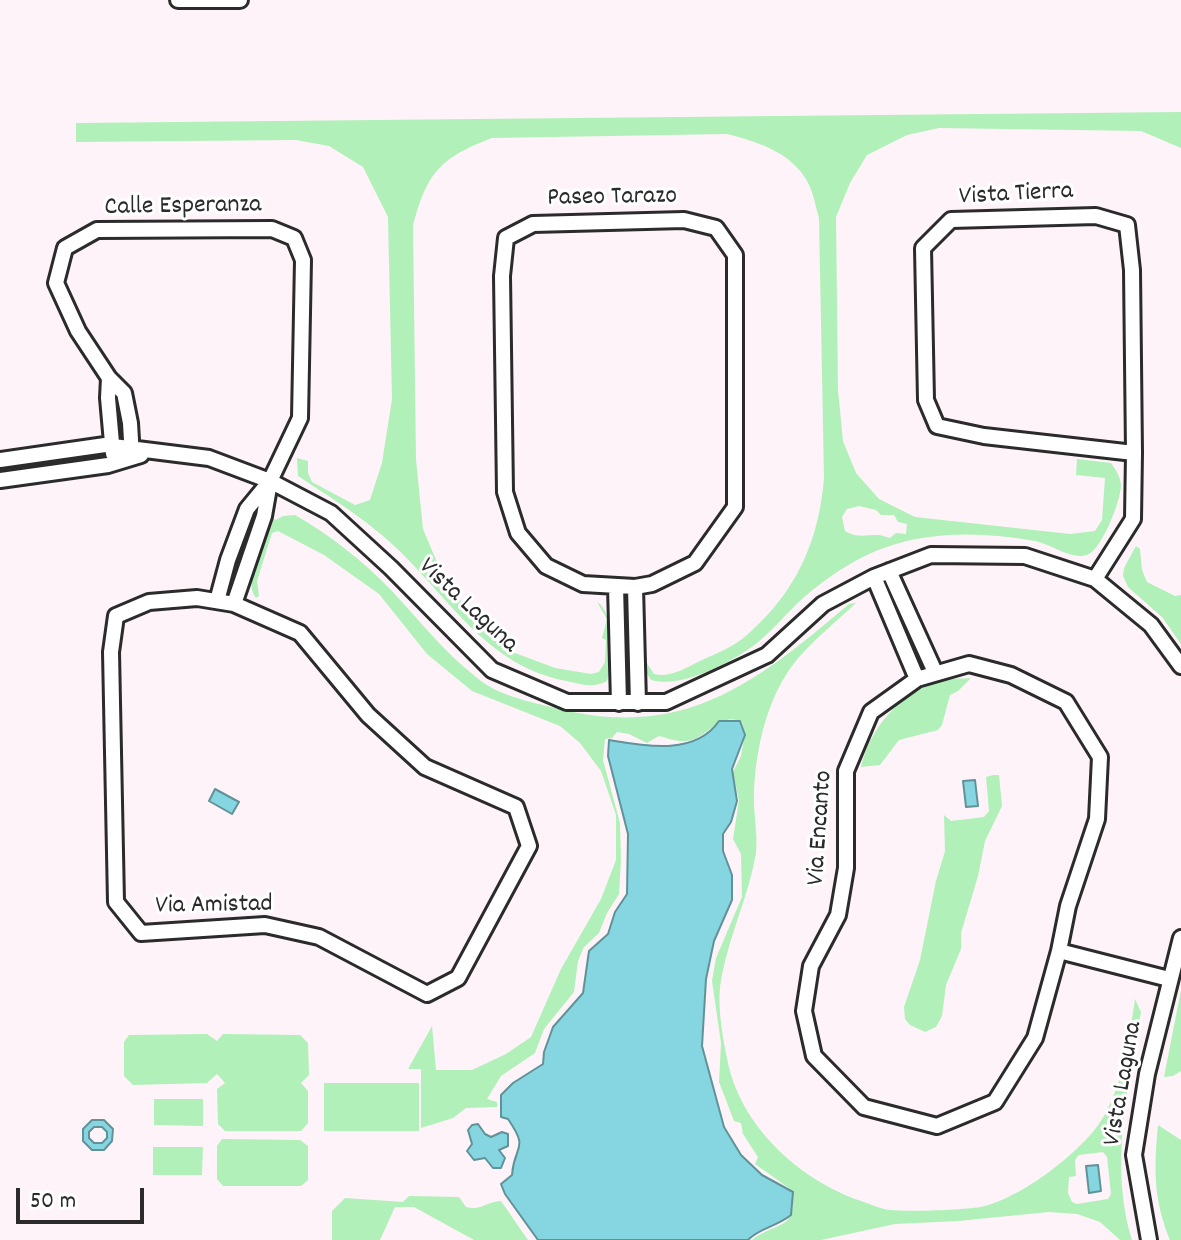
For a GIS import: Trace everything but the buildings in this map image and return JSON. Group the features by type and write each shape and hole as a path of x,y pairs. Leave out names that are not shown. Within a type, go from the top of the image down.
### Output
{"street":[{"path":"178,0 240,0"},
{"name":"Vista Tierra","path":"1095,579 1133,519 1134,453 1132,270 1127,225 1096,216 951,220 923,248 926,400 937,426 984,436 1134,453"},
{"name":"Paseo Tarazo","path":"684,220 716,228 735,255 735,507 695,563 652,584 616,586 583,584 546,566 518,533 505,492 506,238 533,224 684,220"},
{"name":"Calle Esperanza","path":"131,453 130,423 124,393 109,378 78,331 56,283 65,248 97,230 272,229 294,238 303,260 300,418 270,481 247,509 217,601"},
{"path":"109,378 113,463"},
{"name":"Vista Laguna","path":"0,460 112,446 131,453 209,458 270,481 331,513 391,568 492,670 567,702 666,702 767,655 823,604 874,577 931,555 1025,556 1095,579 1151,625 1181,666"},
{"path":"58,452 60,472"},
{"name":"Vista Laguna","path":"0,480 113,463 131,453"},
{"name":"Calle Esperanza","path":"234,604 264,516 270,481"},
{"path":"889,571 935,672"},
{"path":"874,577 917,679"},
{"path":"616,586 619,703"},
{"path":"635,587 638,703"},
{"name":"Via Amistad","path":"197,598 217,601 234,604 300,633 368,715 425,767 516,807 529,846 458,978 427,994 319,937 265,925 141,933 116,902 111,652 116,616 149,602 197,598"},
{"name":"Via Encanto","path":"969,664 1011,675 1066,702 1100,757 1097,819 1068,906 1035,1038 995,1102 937,1126 864,1107 814,1056 804,1011 811,966 838,915 846,868 846,771 871,712 917,679 935,672 969,664"},
{"name":"Vista Laguna","path":"1149,1240 1134,1155 1147,1074 1181,938"},
{"path":"1059,951 1169,979"}],"green space":[{"path":"1181,112 1181,148 1141,131 939,128 907,135 867,155 850,183 836,217 838,390 843,441 856,473 879,499 915,517 1070,534 1095,531 1102,520 1105,478 1076,475 1077,459 1111,463 1121,485 1114,512 1099,544 1087,555 1081,556 1035,541 982,535 931,537 883,548 822,583 763,638 734,658 707,672 678,681 651,680 645,671 645,660 654,674 672,673 743,638 765,618 792,583 810,544 817,523 824,478 819,218 814,198 804,176 786,158 752,141 727,134 492,138 460,153 438,169 424,192 413,226 416,460 423,529 439,567 466,609 515,653 555,668 591,674 599,672 605,662 606,640 602,638 607,619 597,602 603,608 610,627 611,638 607,681 587,685 535,672 508,658 485,640 378,532 298,476 297,458 308,461 312,482 355,505 370,500 382,463 392,399 388,217 363,167 329,146 296,140 76,142 76,123","holes":["859,506 876,510 881,515 894,515 898,522 907,524 906,534 896,533 890,538 845,531 842,517 847,509"]},
{"path":"295,515 358,559 453,657 485,684 524,700 601,716 642,717 680,710 716,698 782,658 849,604 856,603 788,671 772,703 761,739 754,792 756,853 720,985 722,1027 734,1083 744,1106 775,1147 838,1192 890,1210 980,1207 1013,1195 1050,1172 1095,1129 1111,1102 1121,1073 1135,999 1141,1012 1126,1097 1121,1155 1125,1212 1132,1240 1120,1240 1100,1222 1077,1214 1049,1212 895,1224 821,1240 752,1240 788,1220 793,1191 755,1164 758,1157 743,1134 741,1123 734,1121 719,1082 721,1043 712,981 716,958 742,897 741,854 733,839 739,800 733,772 741,756 745,733 742,722 734,719 719,723 693,740 659,736 647,743 617,732 612,738 605,739 603,760 620,823 619,894 599,933 584,947 578,961 574,992 544,1029 535,1053 501,1076 487,1099 497,1102 497,1107 466,1108 453,1118 421,1128 421,1069 408,1069 432,1026 436,1070 472,1070 506,1054 531,1037 561,969 601,899 616,860 616,815 601,771 580,743 560,726 472,691 427,654 379,594 324,555 278,531 272,533 257,581 259,596 256,598 251,581 255,558 272,518 276,520","holes":["1103,1152 1107,1157 1111,1194 1108,1199 1077,1204 1072,1202 1068,1193 1069,1177 1076,1176 1075,1160 1079,1155"]},
{"path":"1136,546 1140,549 1142,570 1147,582 1175,596 1181,595 1181,644 1162,617 1128,587 1123,576 1124,568"},
{"path":"971,678 950,695 938,730 899,740 880,765 861,767 879,726 900,703 939,681"},
{"path":"999,775 1002,806 985,841 961,933 961,949 946,985 942,1016 936,1027 925,1032 910,1025 905,1019 904,1007 920,960 945,851 944,815 951,821 984,817 989,811 986,777"},
{"path":"1181,990 1181,1071 1164,1077"},
{"path":"207,1034 217,1041 223,1034 300,1035 308,1043 309,1075 301,1083 308,1091 308,1123 301,1131 225,1131 218,1124 217,1089 225,1083 217,1074 207,1083 133,1085 124,1076 124,1042 129,1035"},
{"path":"324,1083 419,1083 419,1131 324,1131"},
{"path":"154,1099 203,1099 203,1126 154,1125"},
{"path":"1158,1125 1181,1140 1181,1240 1170,1240 1160,1211 1156,1169"},
{"path":"222,1139 300,1140 308,1146 308,1180 301,1186 223,1186 217,1179 217,1146"},
{"path":"153,1147 203,1147 202,1175 153,1175"},
{"path":"409,1196 459,1197 466,1207 471,1208 501,1201 528,1240 474,1240 414,1207 395,1207 380,1240 332,1240 332,1211 345,1198 403,1202"}],"water":[{"path":"719,721 740,721 745,735 732,769 737,801 731,822 723,834 723,851 732,875 732,900 714,941 706,979 702,1046 724,1127 741,1155 762,1175 793,1192 791,1215 748,1240 538,1240 501,1184 512,1175 519,1143 515,1129 508,1119 501,1117 501,1095 513,1083 543,1064 553,1027 583,993 589,951 608,934 615,912 627,894 628,834 608,756 609,740 653,746 683,744 697,740"},
{"path":"975,780 978,806 966,807 963,781"},
{"path":"215,789 239,802 232,814 209,801"},
{"path":"92,1120 104,1120 113,1129 112,1141 104,1150 92,1150 83,1141 83,1129","holes":["94,1127 102,1127 107,1132 107,1138 102,1143 94,1143 89,1138 89,1132"]},
{"path":"478,1124 491,1137 502,1132 508,1134 508,1146 499,1150 505,1158 501,1168 493,1168 485,1158 474,1160 467,1151 472,1144 468,1130"},
{"path":"1098,1165 1101,1191 1089,1193 1086,1166"}]}
